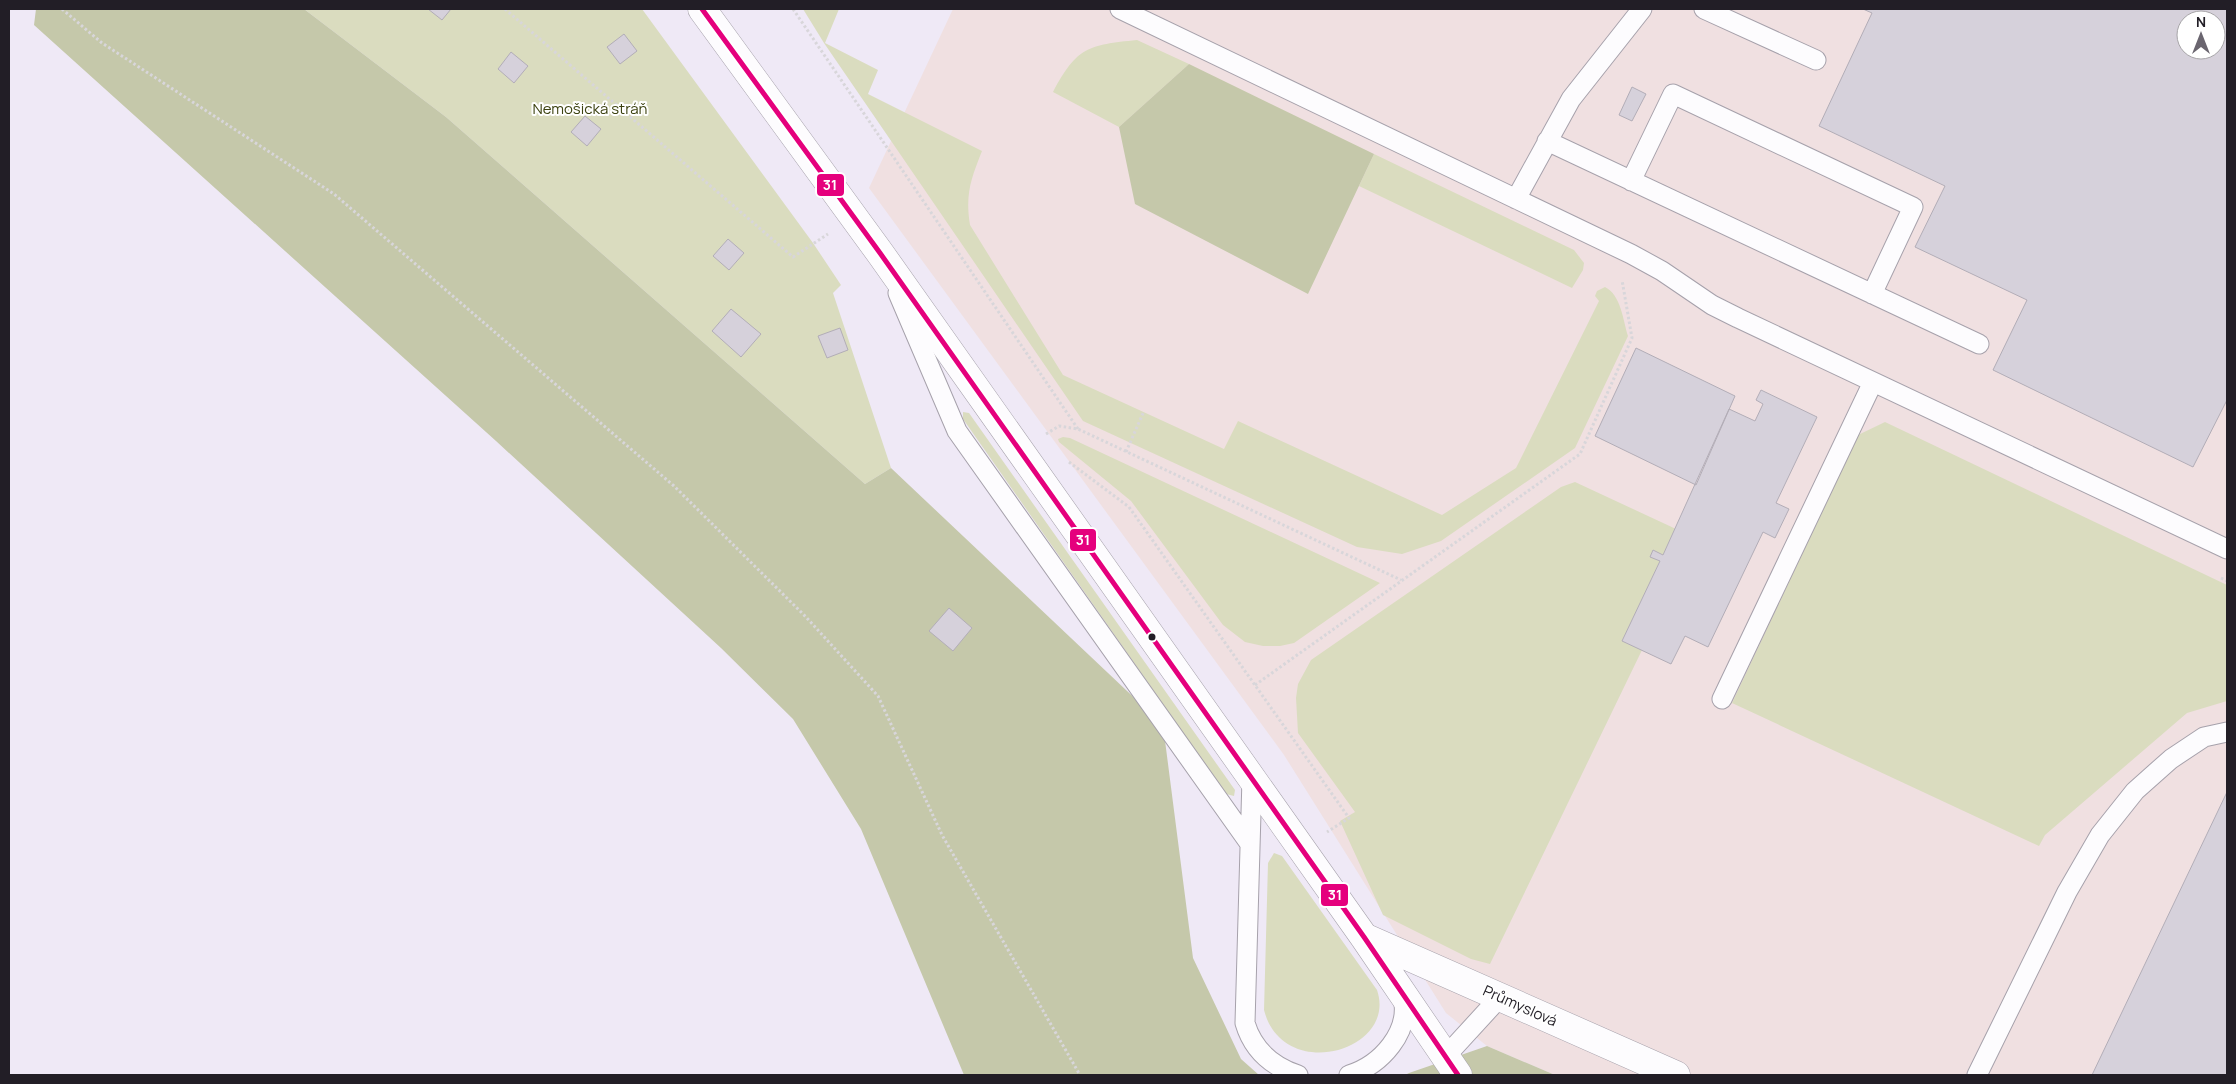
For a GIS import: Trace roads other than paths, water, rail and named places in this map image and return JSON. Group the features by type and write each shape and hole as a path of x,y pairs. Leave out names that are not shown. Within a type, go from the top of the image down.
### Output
{"street":[{"path":"702,9 880,253 1364,937 1451,1066"},
{"name":"Průmyslová","path":"1364,937 1676,1075"}],"lane":[{"path":"1120,9 1631,254 1662,271 1712,305 2227,549"},
{"path":"1516,199 1571,99 1642,9"},
{"path":"1704,9 1816,60"},
{"path":"1631,181 1673,94 1815,160 1913,207 1872,294"},
{"path":"1547,141 1979,344"},
{"path":"880,253 957,431 1250,844"},
{"path":"1722,699 1873,382"},
{"path":"1977,1075 2067,892 2100,835 2135,791 2170,759 2204,737 2227,732"},
{"path":"1252,778 1245,1023 1250,1038 1267,1059 1280,1068 1298,1075"},
{"path":"1349,1075 1371,1064 1390,1046 1404,1021 1406,1013 1403,997"},
{"path":"1451,1066 1500,997"}],"park label":[{"name":"Nemošická stráň","path":"590,109"}]}
